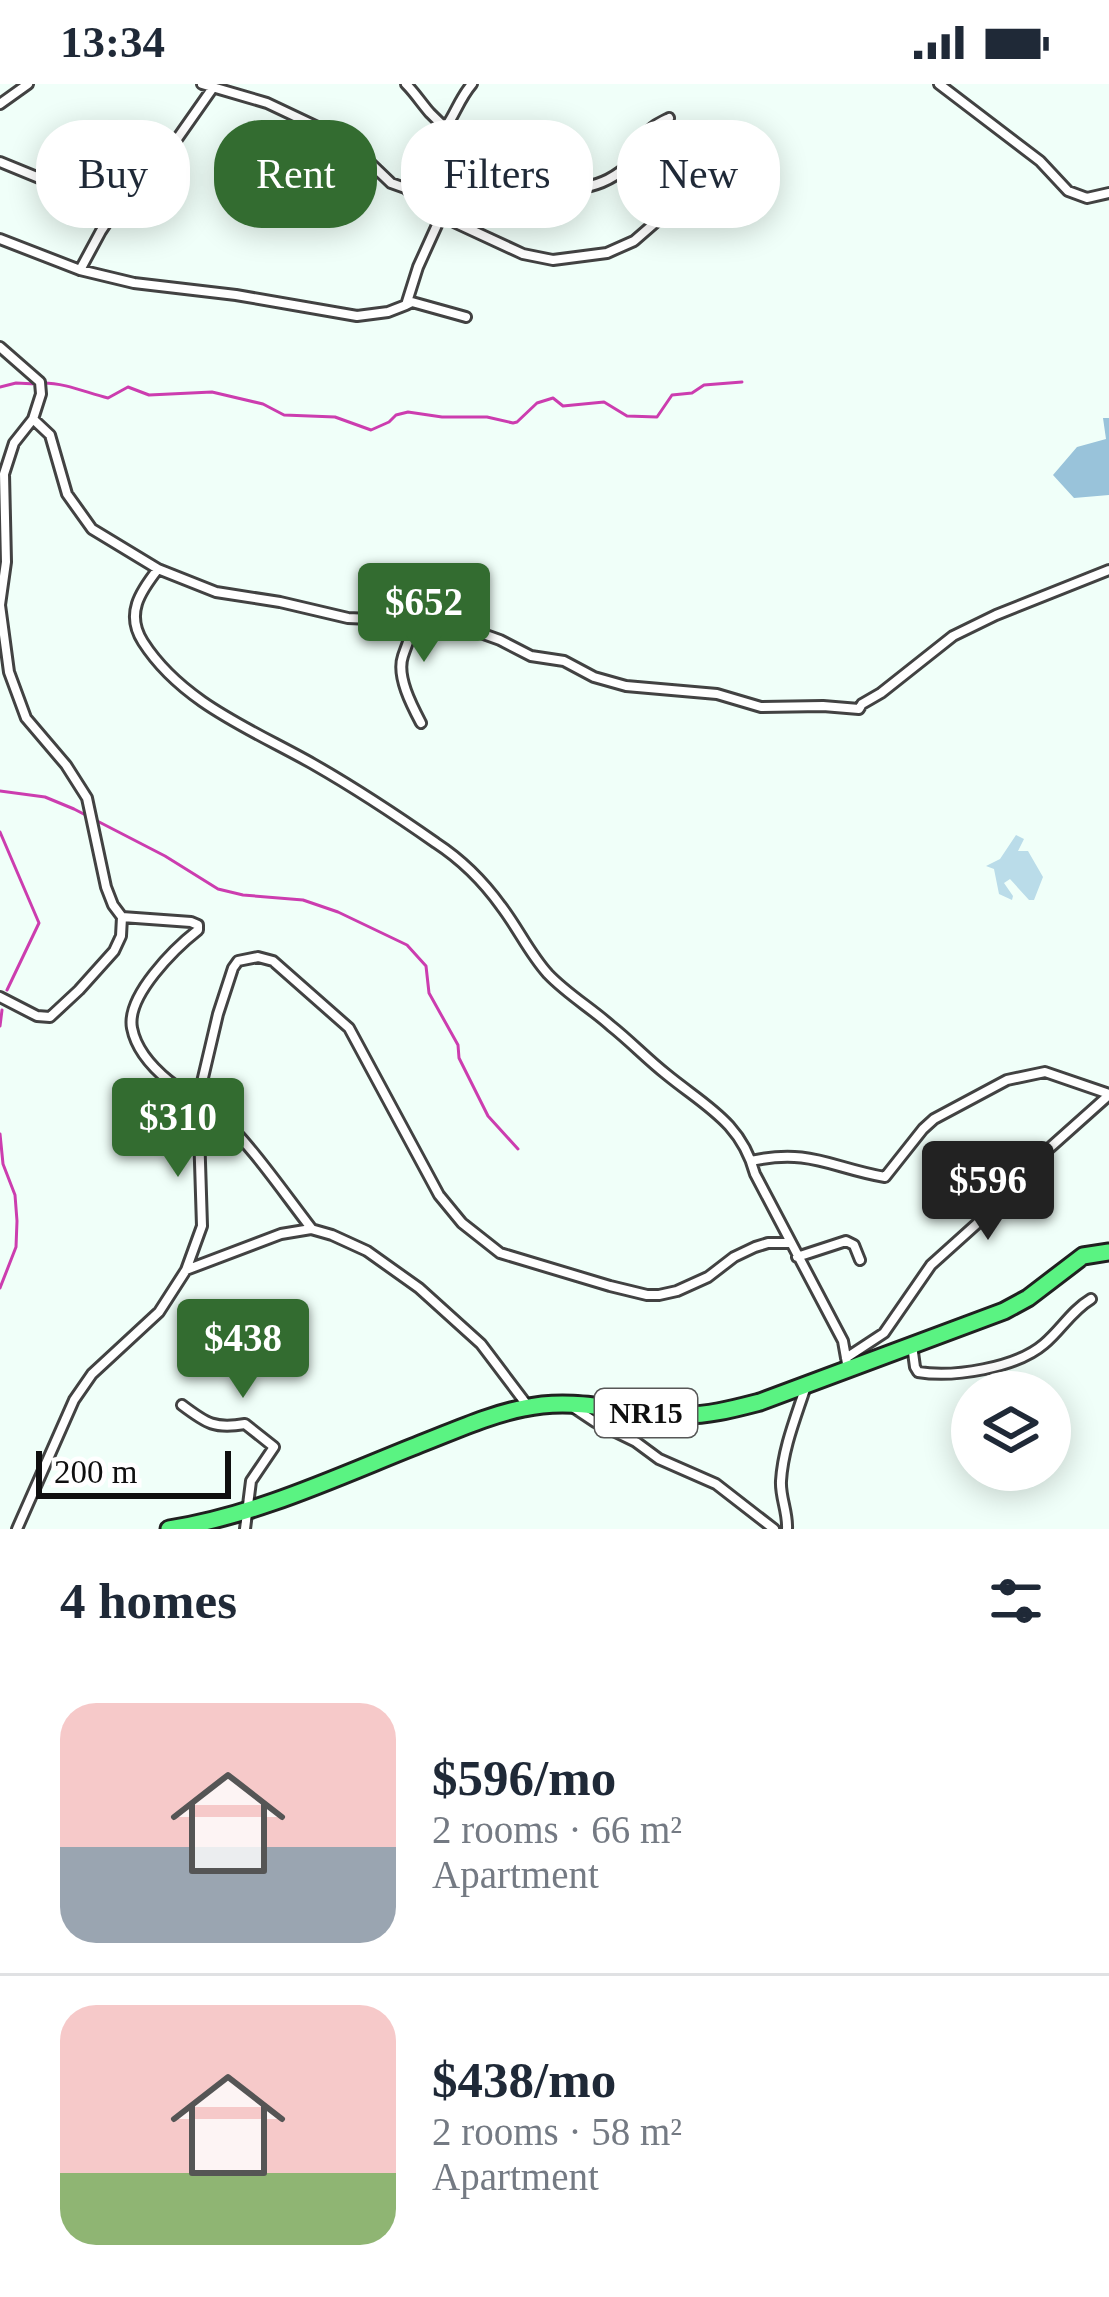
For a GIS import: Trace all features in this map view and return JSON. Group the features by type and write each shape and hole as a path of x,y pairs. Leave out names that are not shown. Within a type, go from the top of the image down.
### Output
{"highway":[{"name":"NR15","path":"169,1529 245,1521 465,1426 528,1406 568,1403 667,1415 704,1414 760,1402 847,1363 1004,1311 1083,1256 1109,1252"}],"street":[{"path":"0,104 28,84"},
{"path":"202,84 267,104 324,130 401,186"},
{"path":"406,84 439,120"},
{"path":"451,120 472,84"},
{"path":"940,84 1040,161 1068,190 1087,197 1109,193"},
{"path":"0,86 11,97"},
{"path":"190,122 212,89"},
{"path":"593,181 616,175 651,129 669,118"},
{"path":"0,162 36,176"},
{"path":"80,270 104,228"},
{"path":"406,305 436,228"},
{"path":"470,228 523,254 553,260 607,253 649,228"},
{"path":"0,239 80,270 134,284 236,295 346,315 388,312 412,302 466,317"},
{"path":"0,347 40,382 41,394 33,419 14,443 4,474 6,562 0,605 8,672 31,726 66,765 87,798 106,886 122,917 121,937 114,951 50,1017 37,1016 0,997"},
{"path":"33,419 50,435 67,494 92,530 158,569 227,596 348,618 414,616 474,630 531,656 564,661 594,677 626,686 717,694 760,707 859,709 953,636 1109,571"},
{"path":"158,569 137,598 135,624 141,639 173,676 237,724 310,762 462,861 502,907 547,973 722,1116 751,1161 833,1320 847,1363 884,1333 931,1265 1109,1094 1045,1072 1007,1080 934,1119 885,1177 813,1158 778,1156 751,1161"},
{"path":"414,616 401,669 421,723"},
{"path":"122,917 198,926 158,968 132,1014 131,1026 156,1070 228,1125 311,1229"},
{"path":"17,1529 82,1387 168,1303 186,1270 202,1226 198,1099 218,1014 238,961 262,957 278,965 350,1028 439,1195 462,1223 500,1253 610,1286 658,1295 708,1277 743,1252 768,1243 790,1243"},
{"path":"186,1270 281,1234 311,1229 332,1234 367,1251 430,1296 481,1344 528,1406"},
{"path":"797,1257 846,1241 854,1245 860,1260"},
{"path":"912,1343 918,1372 952,1374 983,1368 1033,1352 1091,1299"},
{"path":"787,1529 782,1471 806,1385"},
{"path":"568,1403 659,1459 716,1484 774,1529"},
{"path":"182,1406 214,1426 245,1424 274,1447 251,1481 245,1521"}],"shaded area":[{"path":"1103,418 1109,418 1109,495 1074,498 1053,475 1077,447 1106,439"},
{"path":"1016,835 1024,839 1018,851 1028,851 1043,877 1034,900 1010,879 1004,883 1012,900 999,894 994,869 986,866 1000,859"}],"waterway":[{"path":"43,383 108,398 128,387 149,395 212,392 263,404 284,415 335,417 371,430 408,412 513,423 537,403 553,398 563,406 604,402 627,416 657,417 672,395 692,393 704,385 742,382"},
{"path":"0,387 36,384"},
{"path":"0,791 45,797 74,809 218,889 303,900 407,945 426,966 429,993 458,1045 459,1058 488,1116 518,1149"},
{"path":"0,832 39,923 7,990"},
{"path":"0,1026 2,1010"},
{"path":"0,1134 17,1221 16,1247 0,1288"}]}
